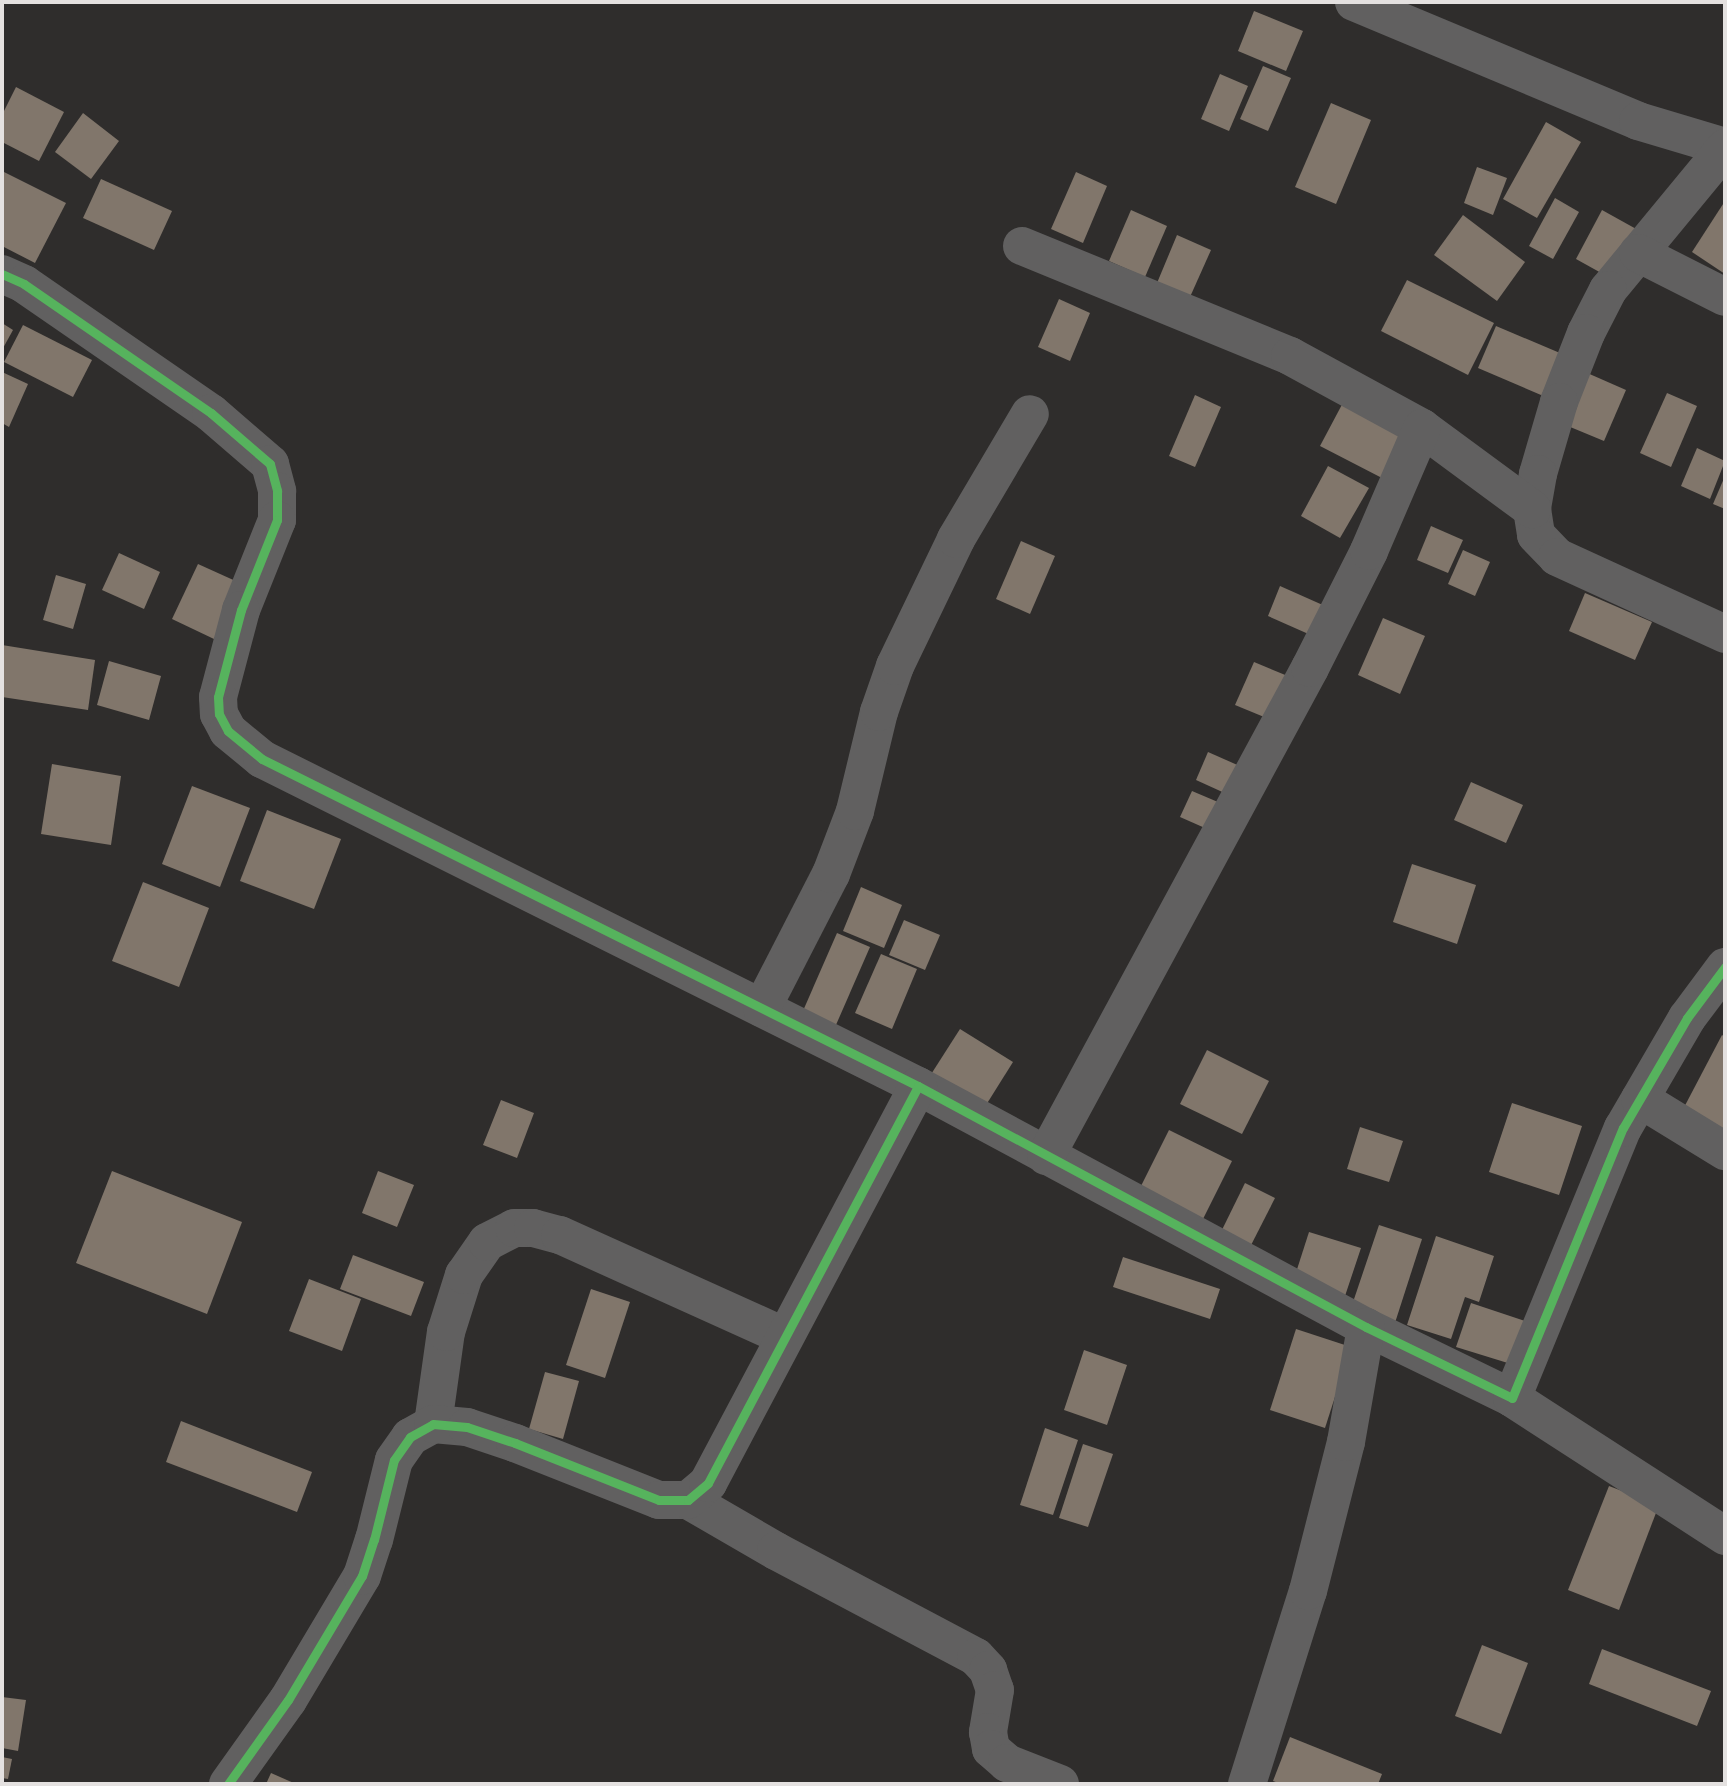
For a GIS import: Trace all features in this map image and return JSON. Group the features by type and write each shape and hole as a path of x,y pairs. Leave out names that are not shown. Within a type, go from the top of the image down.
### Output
{"street":[{"path":"1354,2 1637,121 1725,147 1608,290 1586,333 1559,402 1538,474 1532,509 1536,535 1557,557 1725,634"},
{"path":"1023,246 1290,356 1422,428 1532,509"},
{"path":"1637,253 1725,297"},
{"path":"2,274 24,284 211,413 270,464 277,491 277,520 242,610 221,676 219,714 228,730 262,760 918,1086 1366,1327 1512,1398 1725,1536"},
{"path":"762,1008 836,861 855,811 879,712 895,666 957,539 1030,414"},
{"path":"1046,1156 1310,667 1369,551 1422,428"},
{"path":"1512,1398 1623,1128 1687,1018 1725,967"},
{"path":"688,1500 708,1483 918,1086"},
{"path":"1640,1099 1725,1151"},
{"path":"433,1424 446,1332 464,1275 487,1242 514,1228 533,1227 560,1235 784,1336"},
{"path":"1247,1784 1308,1591 1346,1442 1366,1327"},
{"path":"228,1784 288,1700 362,1576 374,1541 394,1460 410,1437 433,1424 467,1427 515,1443 659,1500 688,1500 776,1551 976,1657 989,1670 995,1690 988,1732 991,1749 1007,1763 1060,1784"}],"building":[{"path":"1254,11 1303,31 1286,71 1238,51"},
{"path":"1263,66 1291,78 1268,131 1240,119"},
{"path":"1220,74 1248,86 1229,131 1201,119"},
{"path":"16,87 64,112 39,161 2,142 2,115"},
{"path":"1331,103 1371,120 1336,204 1295,187"},
{"path":"83,113 119,141 91,179 55,152"},
{"path":"1546,122 1581,142 1537,218 1503,199"},
{"path":"1477,167 1507,178 1493,215 1464,203"},
{"path":"2,171 66,203 35,263 2,246"},
{"path":"1076,172 1107,186 1083,243 1051,229"},
{"path":"101,179 172,211 154,250 83,218"},
{"path":"1555,198 1579,212 1553,259 1529,246"},
{"path":"1725,201 1725,274 1692,252"},
{"path":"1131,210 1167,226 1145,277 1109,261"},
{"path":"1602,210 1638,230 1612,279 1576,259"},
{"path":"1463,215 1525,262 1497,301 1434,255"},
{"path":"1177,235 1211,250 1190,297 1157,283"},
{"path":"1407,280 1494,323 1468,375 1381,331"},
{"path":"1059,299 1090,313 1070,361 1038,347"},
{"path":"2,323 13,330 2,350"},
{"path":"23,325 92,360 73,397 4,362"},
{"path":"1496,326 1567,356 1548,398 1478,368"},
{"path":"2,372 28,384 9,427 2,423"},
{"path":"1585,372 1626,390 1604,441 1563,424"},
{"path":"1667,393 1697,406 1671,467 1640,453"},
{"path":"1195,395 1221,407 1195,467 1169,456"},
{"path":"1346,397 1406,428 1382,478 1320,446"},
{"path":"1697,448 1725,461 1710,499 1681,486"},
{"path":"1328,466 1369,488 1340,538 1301,516"},
{"path":"1725,476 1725,509 1713,504"},
{"path":"1431,526 1463,540 1448,573 1417,560"},
{"path":"1021,541 1055,556 1030,614 996,599"},
{"path":"1463,550 1490,562 1475,596 1448,584"},
{"path":"119,553 160,572 144,609 102,590"},
{"path":"198,564 240,583 214,639 172,619"},
{"path":"56,575 86,584 73,629 43,620"},
{"path":"1280,586 1334,610 1322,640 1268,616"},
{"path":"1585,593 1652,622 1635,660 1569,631"},
{"path":"1383,618 1425,636 1400,694 1358,675"},
{"path":"2,645 95,660 88,710 2,697"},
{"path":"109,661 161,676 149,720 97,705"},
{"path":"1254,662 1295,679 1276,722 1235,705"},
{"path":"1208,752 1251,771 1240,800 1196,780"},
{"path":"52,764 121,776 111,845 41,834"},
{"path":"1471,782 1523,805 1506,843 1454,820"},
{"path":"192,786 250,808 220,887 162,864"},
{"path":"1192,791 1225,805 1214,832 1180,817"},
{"path":"267,810 341,839 314,909 240,881"},
{"path":"1412,864 1476,885 1457,944 1393,922"},
{"path":"143,882 209,908 179,987 112,961"},
{"path":"861,887 902,905 884,948 843,931"},
{"path":"904,920 940,935 925,970 889,955"},
{"path":"837,933 870,947 832,1034 799,1020"},
{"path":"881,954 917,969 892,1029 855,1013"},
{"path":"960,1029 1013,1062 981,1113 928,1079"},
{"path":"1722,1035 1725,1037 1725,1138 1680,1115"},
{"path":"1207,1050 1269,1081 1242,1134 1180,1104"},
{"path":"501,1100 534,1113 517,1158 483,1145"},
{"path":"1512,1103 1582,1126 1559,1195 1489,1172"},
{"path":"1360,1127 1403,1141 1389,1182 1347,1169"},
{"path":"1169,1130 1232,1161 1198,1229 1135,1198"},
{"path":"112,1171 242,1222 207,1314 76,1263"},
{"path":"378,1171 414,1185 397,1227 362,1213"},
{"path":"1245,1183 1275,1198 1247,1253 1218,1238"},
{"path":"1379,1225 1422,1239 1393,1329 1349,1314"},
{"path":"1309,1232 1361,1248 1343,1302 1292,1285"},
{"path":"1436,1236 1494,1256 1479,1302 1465,1297 1451,1339 1407,1325"},
{"path":"353,1255 424,1282 411,1316 340,1289"},
{"path":"1123,1257 1220,1289 1210,1319 1113,1287"},
{"path":"309,1279 361,1299 342,1351 289,1331"},
{"path":"591,1289 630,1302 605,1378 566,1365"},
{"path":"1471,1303 1525,1321 1511,1364 1456,1347"},
{"path":"1296,1329 1351,1347 1325,1428 1270,1410"},
{"path":"1084,1350 1127,1365 1107,1425 1064,1410"},
{"path":"545,1372 579,1381 563,1439 529,1429"},
{"path":"181,1421 312,1472 297,1512 166,1462"},
{"path":"1045,1428 1078,1440 1053,1515 1020,1505"},
{"path":"1083,1444 1113,1454 1088,1527 1059,1518"},
{"path":"1609,1486 1659,1505 1619,1610 1568,1590"},
{"path":"1482,1645 1528,1663 1501,1734 1455,1716"},
{"path":"1602,1649 1711,1691 1697,1726 1589,1684"},
{"path":"2,1697 26,1700 18,1751 2,1748"},
{"path":"1290,1737 1382,1774 1378,1784 1281,1784 1273,1781"},
{"path":"2,1757 12,1759 8,1779 2,1778"},
{"path":"271,1773 296,1784 266,1784"}],"cycle path":[{"path":"2,274 24,284 211,413 270,464 277,491 277,520 241,610 218,697 219,714 228,731 262,759 918,1086 1366,1327 1512,1398 1623,1128 1687,1018 1725,967"},
{"path":"228,1784 288,1700 362,1576 394,1460 410,1437 433,1424 467,1427 515,1443 659,1500 688,1500 708,1483 918,1086"}]}
